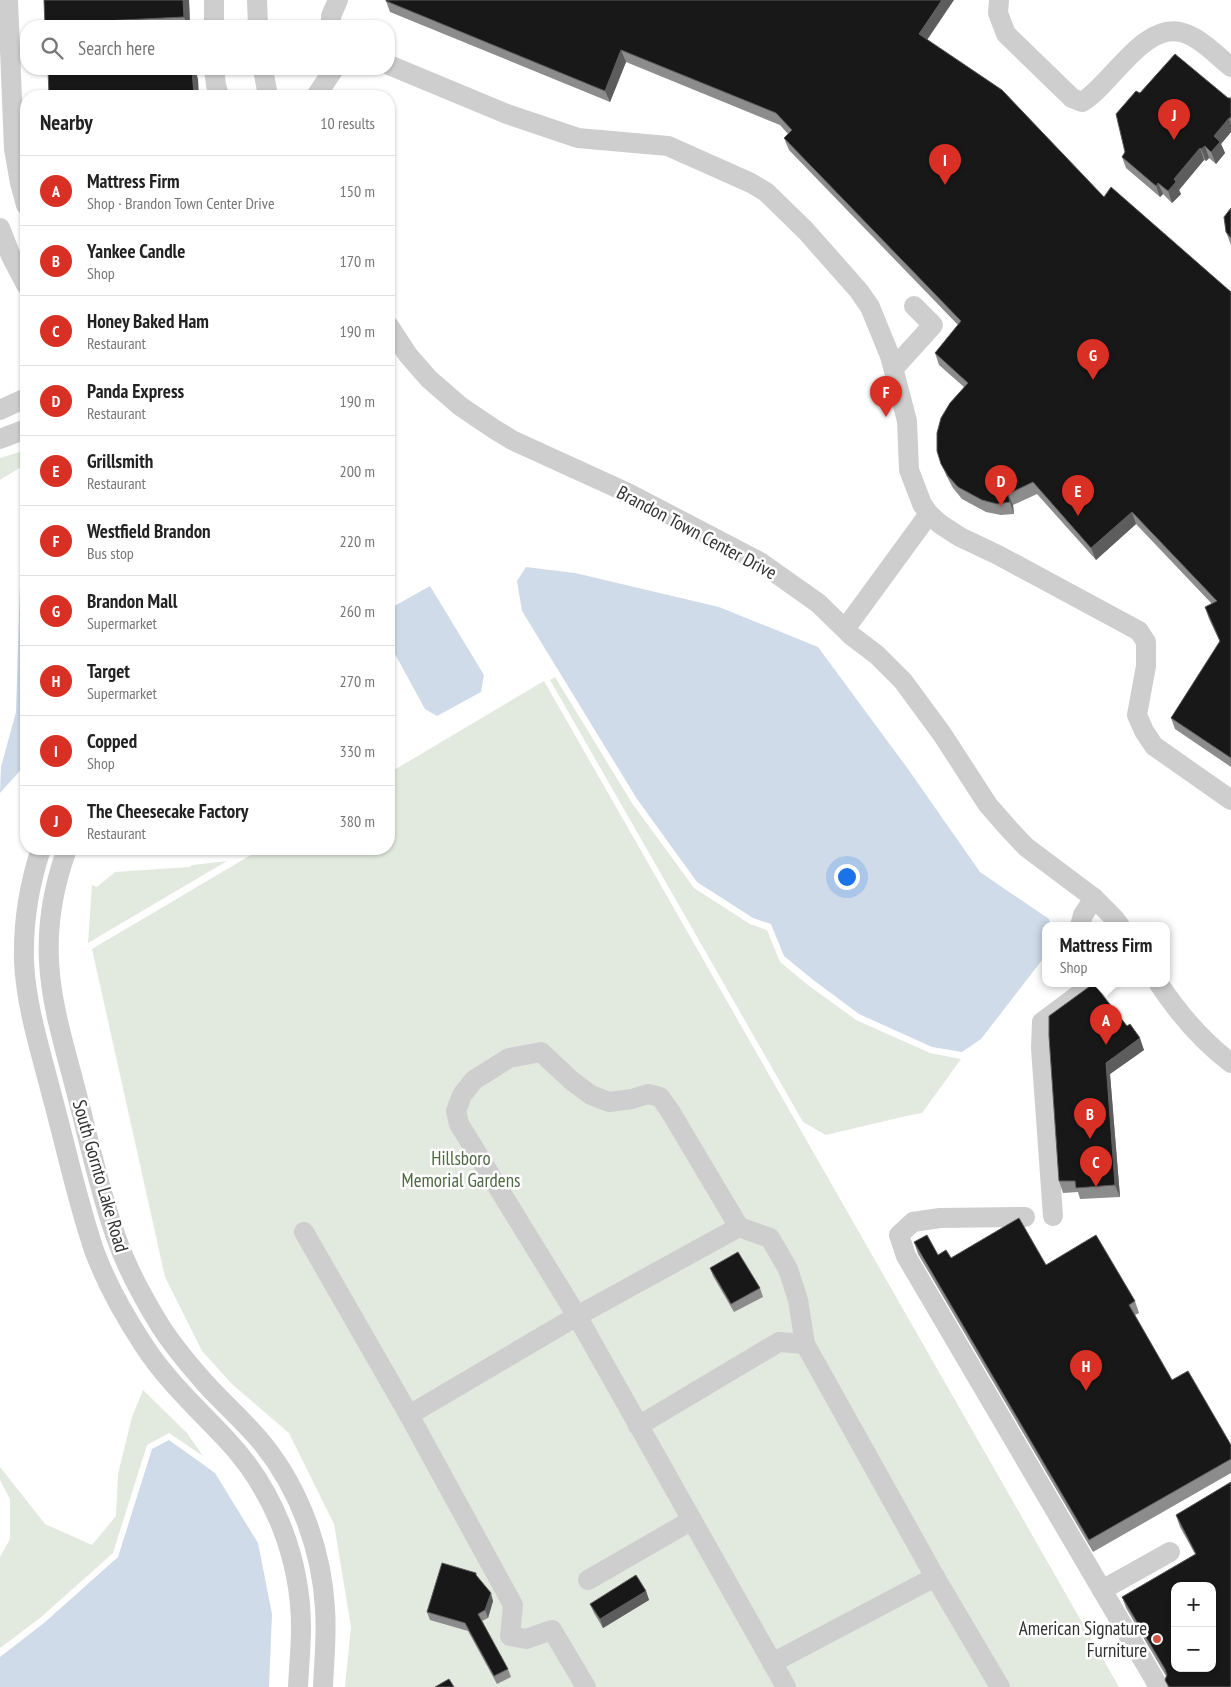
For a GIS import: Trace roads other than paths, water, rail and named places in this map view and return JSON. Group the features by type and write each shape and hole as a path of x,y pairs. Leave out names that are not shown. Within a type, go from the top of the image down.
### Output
{"street":[{"path":"8,0 14,149 20,183"},
{"path":"214,0 214,20"},
{"path":"257,0 258,20"},
{"path":"331,20 338,0"},
{"path":"999,0 998,13 1006,34 1072,98 1082,102 1091,96 1134,51 1150,39 1164,32 1180,32 1199,41 1231,67"},
{"path":"395,67 507,114 556,132 578,138 668,146 752,183 766,192 806,231 859,291 870,307 894,368 907,421 910,470 922,504 929,514 960,537 998,554 1139,631 1146,642 1146,666 1138,715 1144,730 1154,746 1231,800"},
{"path":"215,75 217,90"},
{"path":"263,75 267,90"},
{"path":"320,90 330,75"},
{"path":"0,228 20,273"},
{"path":"894,368 933,325 914,306"},
{"name":"Brandon Town Center Drive","path":"395,335 408,355 429,379 460,406 512,440 628,493 760,562 818,603 846,630 886,663 918,699 978,790 1009,830 1026,847 1094,898 1117,922"},
{"path":"0,410 20,401"},
{"path":"0,439 20,431"},
{"path":"846,630 929,514"},
{"name":"South Gornto Lake Road","path":"39,855 32,877 26,914 24,962 28,998 81,1207 95,1252 104,1274 143,1345 186,1398 244,1460 257,1479 280,1523 290,1550 300,1603 301,1628 298,1687"},
{"name":"South Gornto Lake Road","path":"65,855 56,883 50,922 49,960 53,994 107,1213 125,1260 148,1306 163,1330 207,1385 262,1444 281,1470 301,1510 319,1564 325,1607 326,1635 323,1687"},
{"path":"1081,922 1083,915 1094,898"},
{"path":"1053,1216 1041,1048 1042,1022 1089,987"},
{"path":"1161,987 1170,1001 1198,1034 1231,1063"},
{"path":"28,998 53,994"},
{"path":"786,1687 577,1316 459,1124 456,1111 462,1095 474,1080 509,1058 541,1052 572,1081 591,1095 609,1102 648,1094 660,1097 739,1227 770,1238 788,1269 798,1300 805,1344 935,1577 1000,1687"},
{"path":"1024,1217 940,1218 913,1222 899,1235 906,1256 1158,1687"},
{"path":"409,1415 577,1316 739,1227"},
{"path":"304,1232 409,1415 513,1606 510,1636 526,1639 552,1630 586,1687"},
{"path":"638,1426 779,1342 805,1344"},
{"path":"588,1580 692,1520"},
{"path":"1102,1590 1170,1552"},
{"path":"772,1663 935,1577"}],"water":[{"path":"526,567 575,573 719,607 818,647 908,769 980,872 1049,919 1050,922 1042,922 1042,960 981,1039 962,1052 932,1047 859,1014 784,956 771,924 753,918 697,882 637,799 522,611 517,581"},
{"path":"20,583 20,771 0,793 1,767 16,712"},
{"path":"430,586 484,675 481,692 437,716 425,709 395,654 395,606"},
{"path":"169,1440 215,1473 258,1543 272,1614 269,1687 0,1687 0,1657 44,1623 118,1557 152,1449"}],"place":[{"name":"The Cheesecake Factory","path":"1174,140"},
{"name":"Copped","path":"945,185"},
{"name":"Brandon Mall","path":"1093,380"},
{"name":"Westfield Brandon","path":"886,417"},
{"name":"Panda Express","path":"1001,506"},
{"name":"Grillsmith","path":"1078,516"},
{"name":"Mattress Firm","path":"1106,1045"},
{"name":"Yankee Candle","path":"1090,1139"},
{"name":"Honey Baked Ham","path":"1096,1187"},
{"name":"Target","path":"1086,1391"},
{"name":"American Signature Furniture","path":"1157,1639"}],"park label":[{"name":"Hillsboro Memorial Gardens","path":"461,1169"}]}
